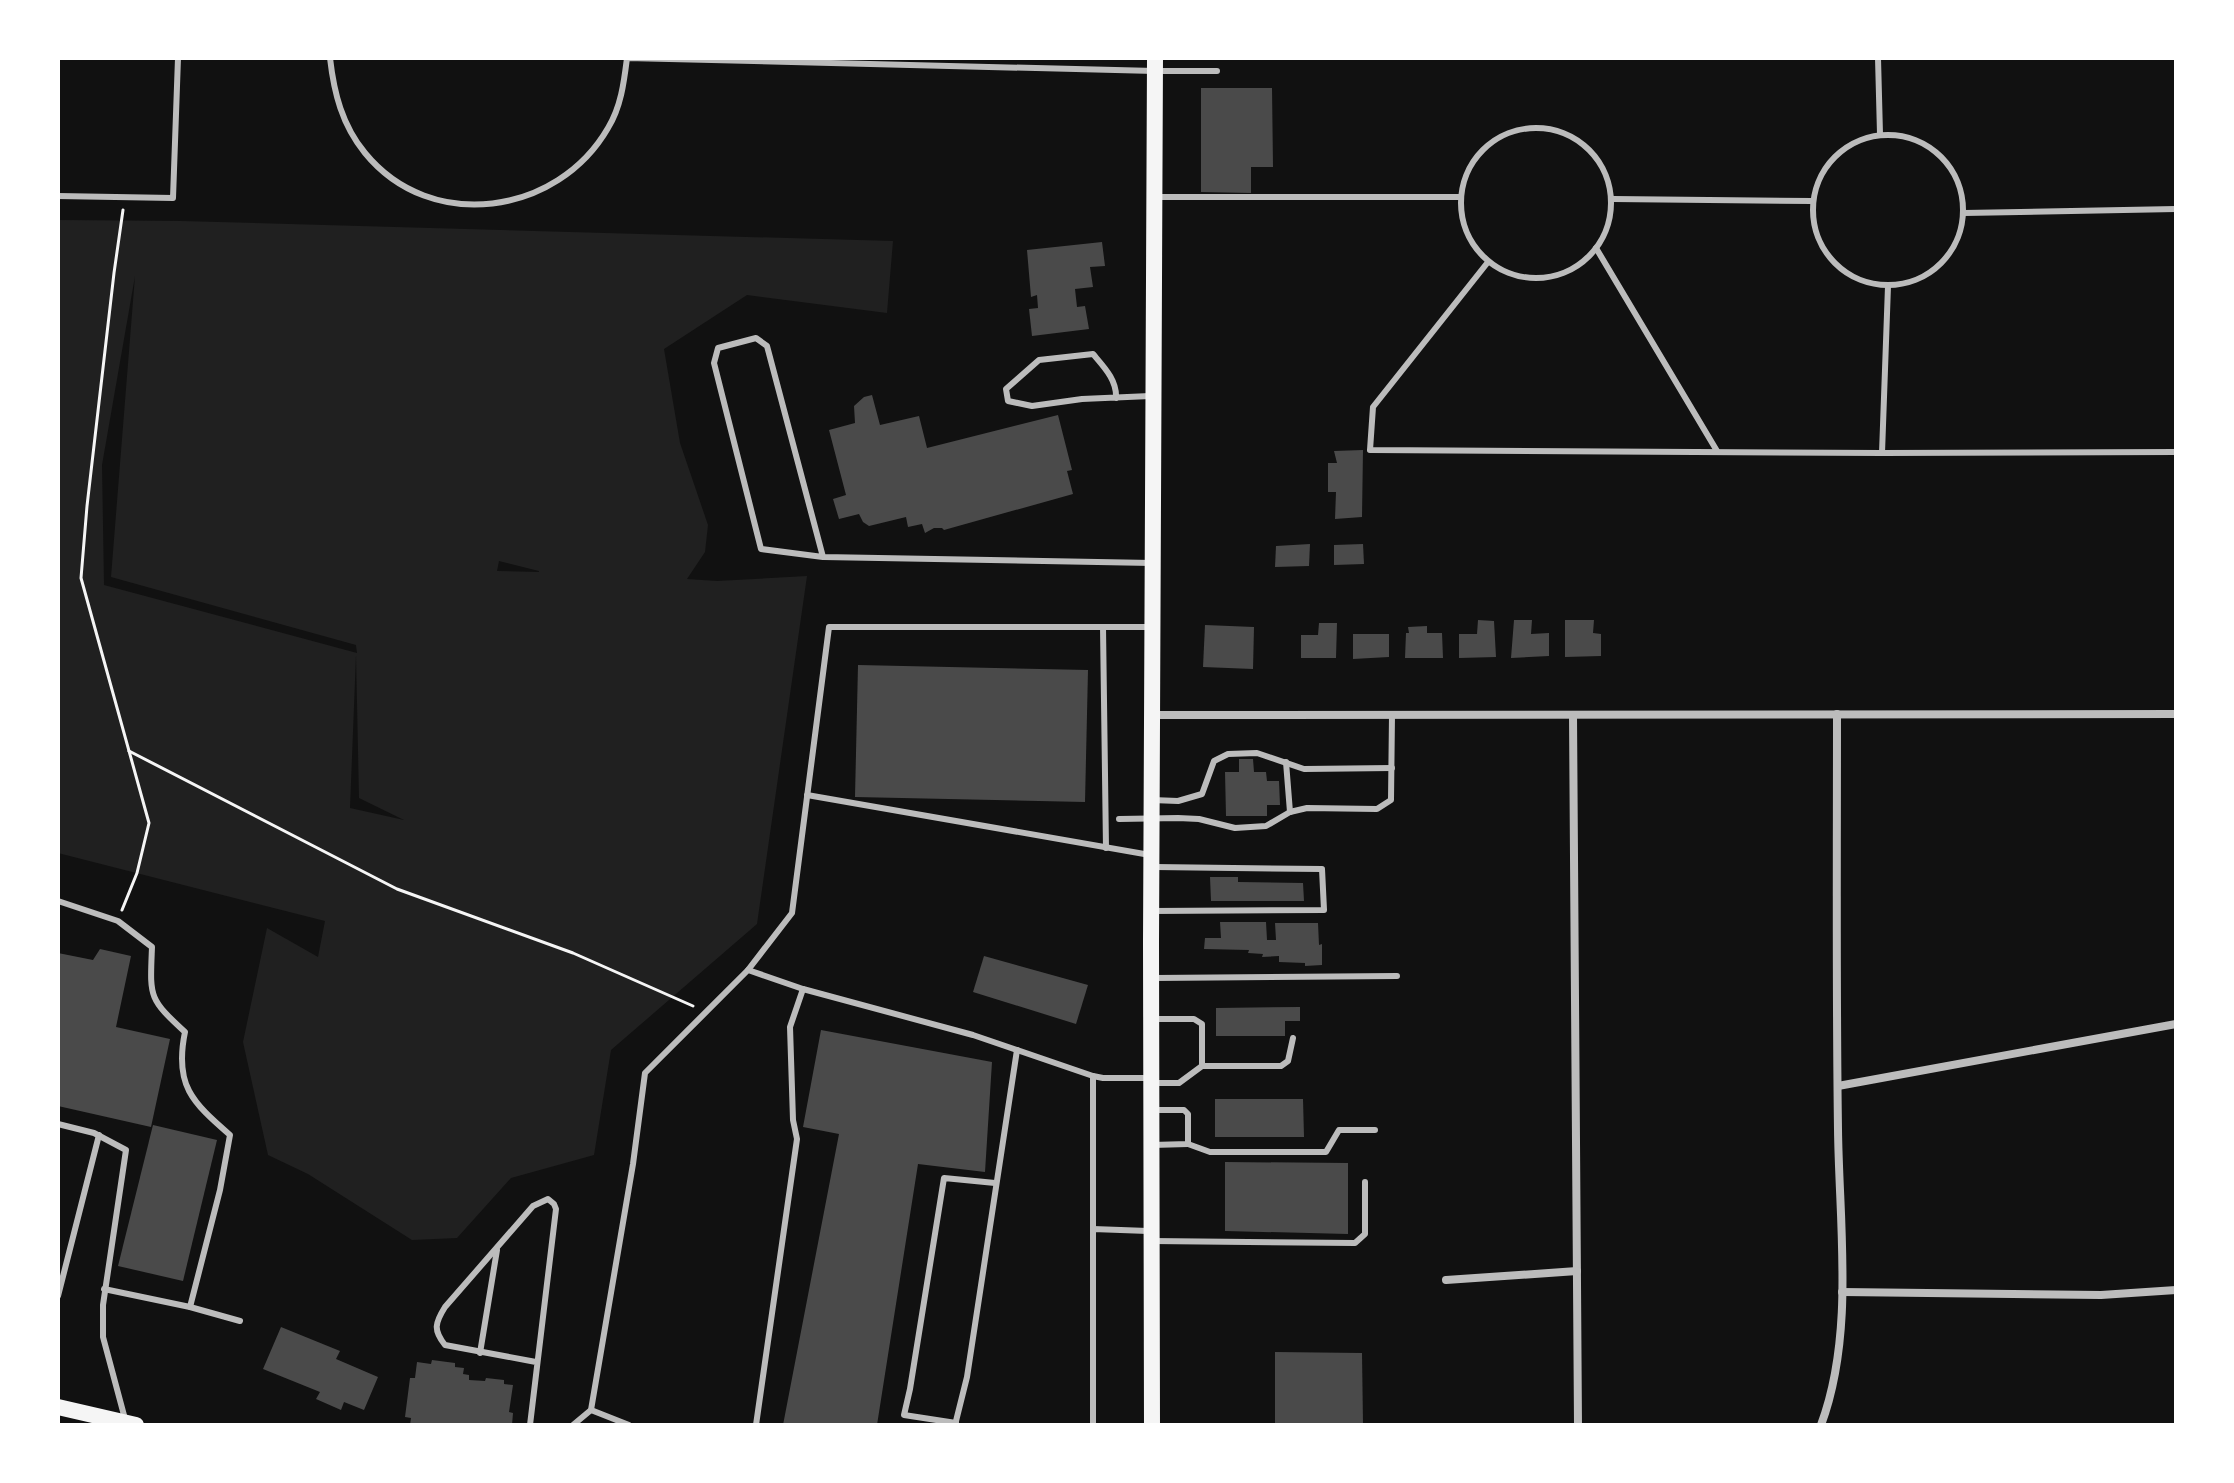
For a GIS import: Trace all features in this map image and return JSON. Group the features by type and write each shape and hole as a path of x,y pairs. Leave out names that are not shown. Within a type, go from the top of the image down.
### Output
{"main road":[{"path":"1152,1425 1155,65"},
{"path":"58,1407 87,1420 131,1424"}],"street":[{"path":"1821,1425 1834,1380 1842,1292 1837,714"},
{"path":"1152,716 2176,714"},
{"path":"1573,715 1578,1425"},
{"path":"1838,1086 2176,1024"},
{"path":"1446,1280 1577,1271"},
{"path":"1842,1292 2101,1295 2176,1290"}],"lane":[{"path":"58,196 173,198 178,58"},
{"path":"330,58 334,91 346,125 366,154 392,179 424,195 459,204 495,205 530,196 562,180 589,156 609,127 622,93 627,58 1155,65 1217,71"},
{"path":"1878,58 1880,134"},
{"path":"1528,127 1553,129 1577,139 1596,157 1606,175 1613,199 1607,228 1596,248 1569,270 1536,279 1511,274 1488,262 1471,243 1461,220 1461,197 1467,170 1482,149 1503,134 1528,127"},
{"path":"1880,134 1906,136 1929,146 1949,164 1960,187 1964,213 1959,235 1948,255 1932,271 1911,282 1888,286 1863,281 1840,269 1823,250 1813,227 1812,201 1819,177 1834,156 1855,141 1880,134"},
{"path":"1155,197 1461,197"},
{"path":"1613,199 1812,201"},
{"path":"1964,213 2176,209"},
{"path":"1596,248 1718,452"},
{"path":"1488,262 1373,407 1370,450 2176,452"},
{"path":"1882,453 1888,286"},
{"path":"823,557 767,346 756,338 718,348 714,363 761,549 823,557 1152,563"},
{"path":"1116,398 1117,391 1110,375 1093,354 1039,360 1006,389 1008,401 1032,406 1082,399 1116,398 1154,396"},
{"path":"573,1425 591,1410 633,1164 645,1073 748,970 792,913 829,627 1152,627"},
{"path":"1103,627 1106,848"},
{"path":"1151,808 1235,828 1266,826 1290,812 1307,808 1377,809 1391,800 1392,715"},
{"path":"1119,819 1202,794 1214,761 1228,754 1257,753 1304,769 1392,768"},
{"path":"1286,762 1290,812"},
{"path":"807,795 1106,848 1151,861 1322,869 1324,910 1151,911"},
{"path":"58,901 118,921 152,947 150,991 162,1011 185,1032 181,1053 183,1081 193,1100 230,1135 220,1190 190,1307"},
{"path":"748,970 803,989 973,1035 1103,1078 1179,1083 1202,1066 1281,1066 1288,1061 1293,1038"},
{"path":"1151,978 1397,976"},
{"path":"756,1425 797,1139 793,1120 790,1027 803,989"},
{"path":"1151,1019 1194,1019 1202,1024 1202,1066"},
{"path":"995,1183 944,1178 904,1415 956,1424 967,1377 1017,1050"},
{"path":"1093,1076 1093,1425"},
{"path":"1151,1110 1184,1110 1188,1114 1188,1144"},
{"path":"58,1124 99,1135 126,1150 104,1289 103,1337 131,1424"},
{"path":"1152,1145 1188,1144 1210,1152 1326,1152 1339,1130 1375,1130"},
{"path":"58,1296 99,1135"},
{"path":"1093,1229 1152,1236 1355,1243 1365,1234 1365,1182"},
{"path":"530,1425 556,1209 548,1199 533,1206 437,1320 437,1335 445,1345 536,1362"},
{"path":"480,1353 497,1246"},
{"path":"104,1289 240,1321"},
{"path":"591,1410 629,1425"}],"path":[{"path":"118,921 137,873 149,823 81,578 125,198"},
{"path":"129,751 397,889 573,953 705,1011"}],"shaded area":[{"path":"58,220 893,241 887,313 747,295 664,349 680,443 708,525 705,552 687,579 717,581 807,576 757,924 611,1050 594,1155 511,1178 457,1238 412,1240 308,1174 268,1155 243,1042 267,928 318,957 325,921 58,853","holes":["135,276 111,577 356,645 357,653 104,585 102,465","499,561 539,572 497,571","356,655 359,798 404,820 350,808"]}],"building":[{"path":"1201,88 1272,88 1273,167 1251,167 1251,193 1201,192"},
{"path":"1102,242 1105,266 1090,267 1093,287 1075,289 1077,307 1085,306 1089,329 1032,336 1029,309 1038,308 1037,295 1031,297 1027,250"},
{"path":"872,395 880,425 919,416 927,448 1058,415 1072,470 1067,471 1073,494 944,530 934,528 925,533 922,524 908,527 906,517 869,526 859,514 839,519 833,499 846,495 829,430 855,423 854,406 864,397"},
{"path":"1363,450 1362,517 1335,519 1336,492 1328,492 1328,463 1337,463 1334,451"},
{"path":"1310,544 1309,566 1275,567 1276,546"},
{"path":"1363,544 1364,564 1334,565 1334,545"},
{"path":"1478,620 1494,621 1496,657 1459,658 1459,634 1477,634"},
{"path":"1514,620 1532,620 1531,634 1549,633 1549,656 1511,658"},
{"path":"1565,620 1594,620 1593,633 1601,634 1601,656 1565,657"},
{"path":"1319,623 1337,623 1336,658 1301,658 1301,635 1318,635"},
{"path":"1205,625 1254,627 1253,669 1203,667"},
{"path":"1427,626 1427,633 1442,633 1443,658 1405,658 1408,627"},
{"path":"1353,634 1389,634 1389,657 1353,659"},
{"path":"858,665 1088,670 1085,802 855,797"},
{"path":"1239,759 1253,759 1254,772 1266,772 1267,781 1279,781 1280,805 1267,805 1267,816 1226,816 1225,772 1239,772"},
{"path":"1210,877 1238,877 1238,882 1303,883 1304,901 1211,901"},
{"path":"1220,922 1266,922 1267,940 1276,940 1275,923 1318,923 1322,965 1279,962 1279,956 1262,957 1263,954 1248,953 1249,950 1204,949 1205,938 1221,938"},
{"path":"100,949 131,956 116,1027 170,1039 151,1127 58,1106 58,953 93,960"},
{"path":"984,956 1088,985 1076,1024 973,992"},
{"path":"1300,1007 1300,1021 1285,1021 1285,1036 1216,1036 1216,1008"},
{"path":"821,1030 992,1062 985,1172 918,1164 877,1425 783,1425 839,1134 803,1127"},
{"path":"1215,1099 1303,1099 1304,1137 1215,1137"},
{"path":"153,1125 217,1140 183,1281 118,1266"},
{"path":"1225,1162 1348,1163 1348,1234 1225,1231"},
{"path":"281,1327 340,1351 336,1359 378,1377 364,1410 344,1402 341,1410 316,1399 320,1392 263,1369"},
{"path":"1275,1352 1362,1353 1363,1425 1275,1425"},
{"path":"432,1360 455,1363 455,1367 464,1368 463,1374 469,1375 469,1380 504,1380 504,1384 513,1385 509,1412 513,1413 512,1425 410,1425 411,1418 405,1417 410,1378 415,1378 417,1362 431,1364"}]}
